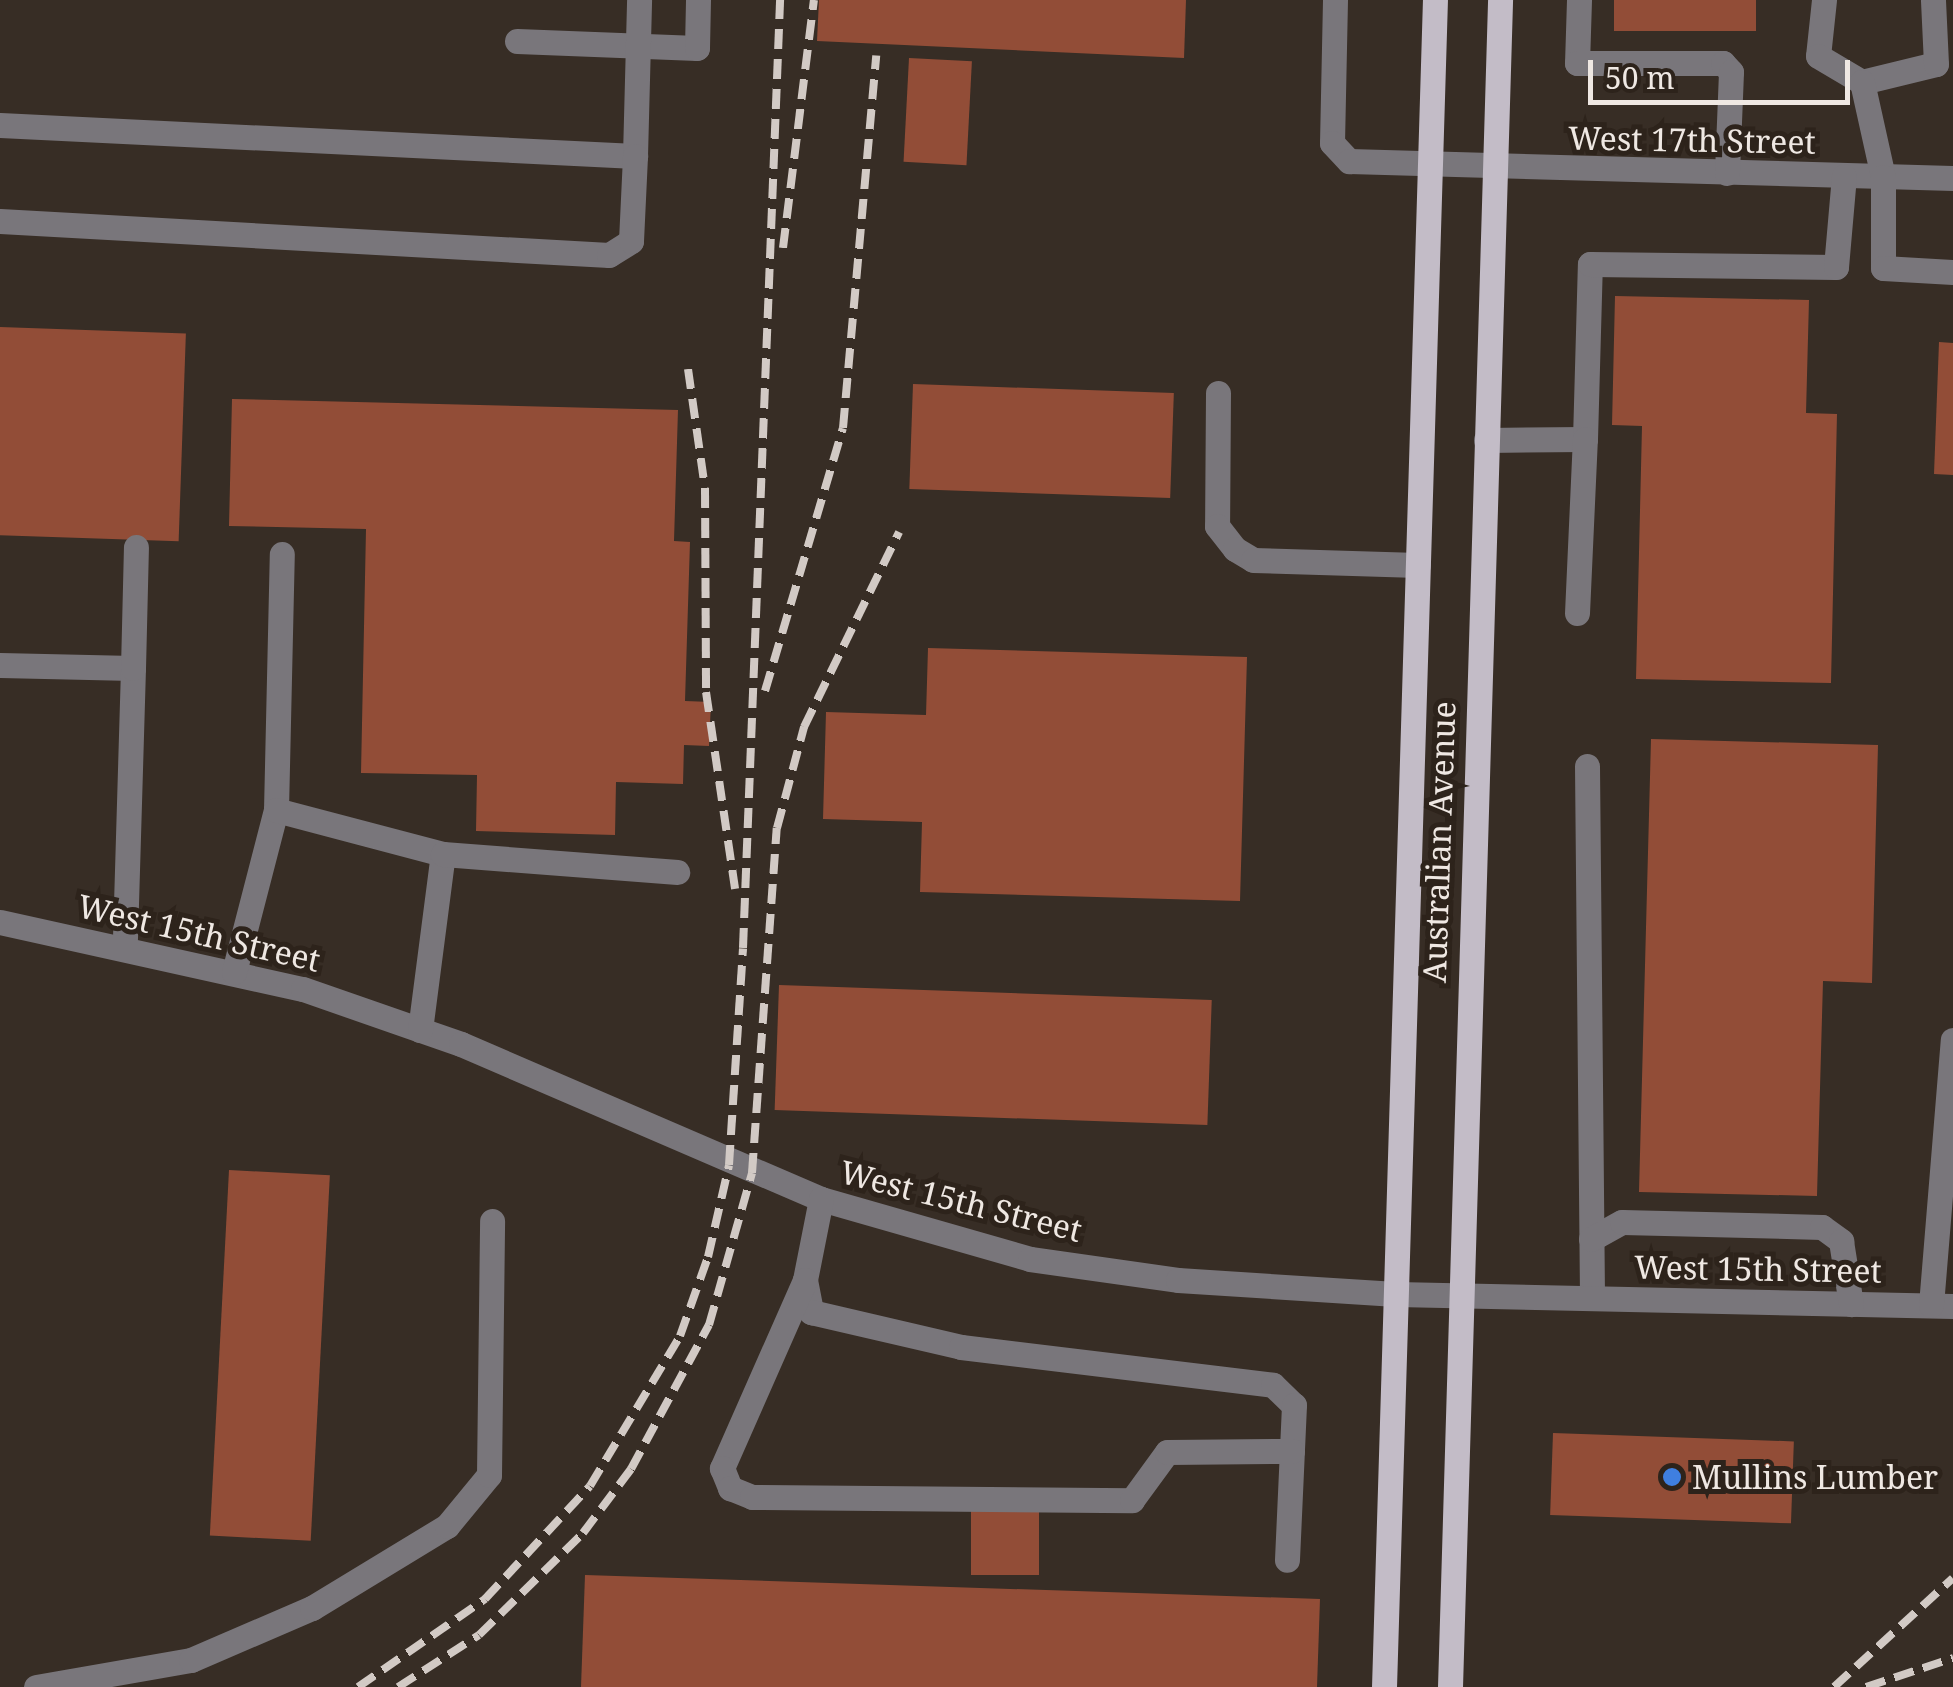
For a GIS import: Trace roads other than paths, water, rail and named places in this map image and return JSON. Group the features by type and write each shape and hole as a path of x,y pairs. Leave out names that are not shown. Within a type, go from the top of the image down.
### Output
{"main road":[{"name":"Australian Avenue","path":"1384,1687 1436,0"},
{"name":"Australian Avenue","path":"1450,1687 1456,1295 1500,0"}],"street":[{"path":"0,220 609,255 631,242 639,0"},
{"path":"517,41 698,48 698,0"},
{"name":"West 17th Street","path":"1335,0 1332,144 1348,161 1430,167 1953,178"},
{"path":"1579,0 1577,63 1722,63 1731,72 1727,173"},
{"path":"1824,0 1818,56 1862,82 1936,64 1934,0"},
{"path":"1862,82 1883,177 1883,268 1953,272"},
{"path":"0,125 635,156"},
{"path":"1577,613 1590,264 1836,266 1844,176"},
{"path":"1218,393 1217,526 1236,549 1253,560 1418,565"},
{"path":"1486,440 1585,439"},
{"path":"126,945 136,547"},
{"path":"234,972 276,810 282,554"},
{"path":"0,665 133,668"},
{"path":"1587,766 1592,1298"},
{"path":"276,810 444,854 677,872"},
{"path":"420,1030 444,854"},
{"name":"West 15th Street","path":"0,922 126,945 234,972 420,1030 820,1198 1030,1258 1178,1280 1396,1294 1942,1306"},
{"path":"1942,1306 1953,1040"},
{"path":"820,1198 805,1280 722,1468 730,1488 752,1497 1132,1500 1167,1452 1292,1450"},
{"path":"36,1687 191,1660 312,1608 446,1526 489,1474 492,1221"},
{"path":"1591,1239 1622,1222 1822,1226 1841,1240 1851,1304"},
{"path":"805,1280 810,1312 857,1328 1272,1385 1294,1404 1287,1560"}],"railway":[{"path":"358,1687 485,1599 590,1486 680,1336 708,1257 729,1165 743,948 780,0"},
{"path":"783,248 814,0"},
{"path":"765,691 843,428 876,55"},
{"path":"688,369 705,488 706,692 735,889"},
{"path":"398,1687 479,1635 583,1533 631,1469 709,1325 752,1173 777,828 804,727 899,532"},
{"path":"1834,1687 1953,1578"},
{"path":"1866,1687 1953,1658"}],"place":[{"name":"Mullins Lumber","path":"1672,1477"}]}
